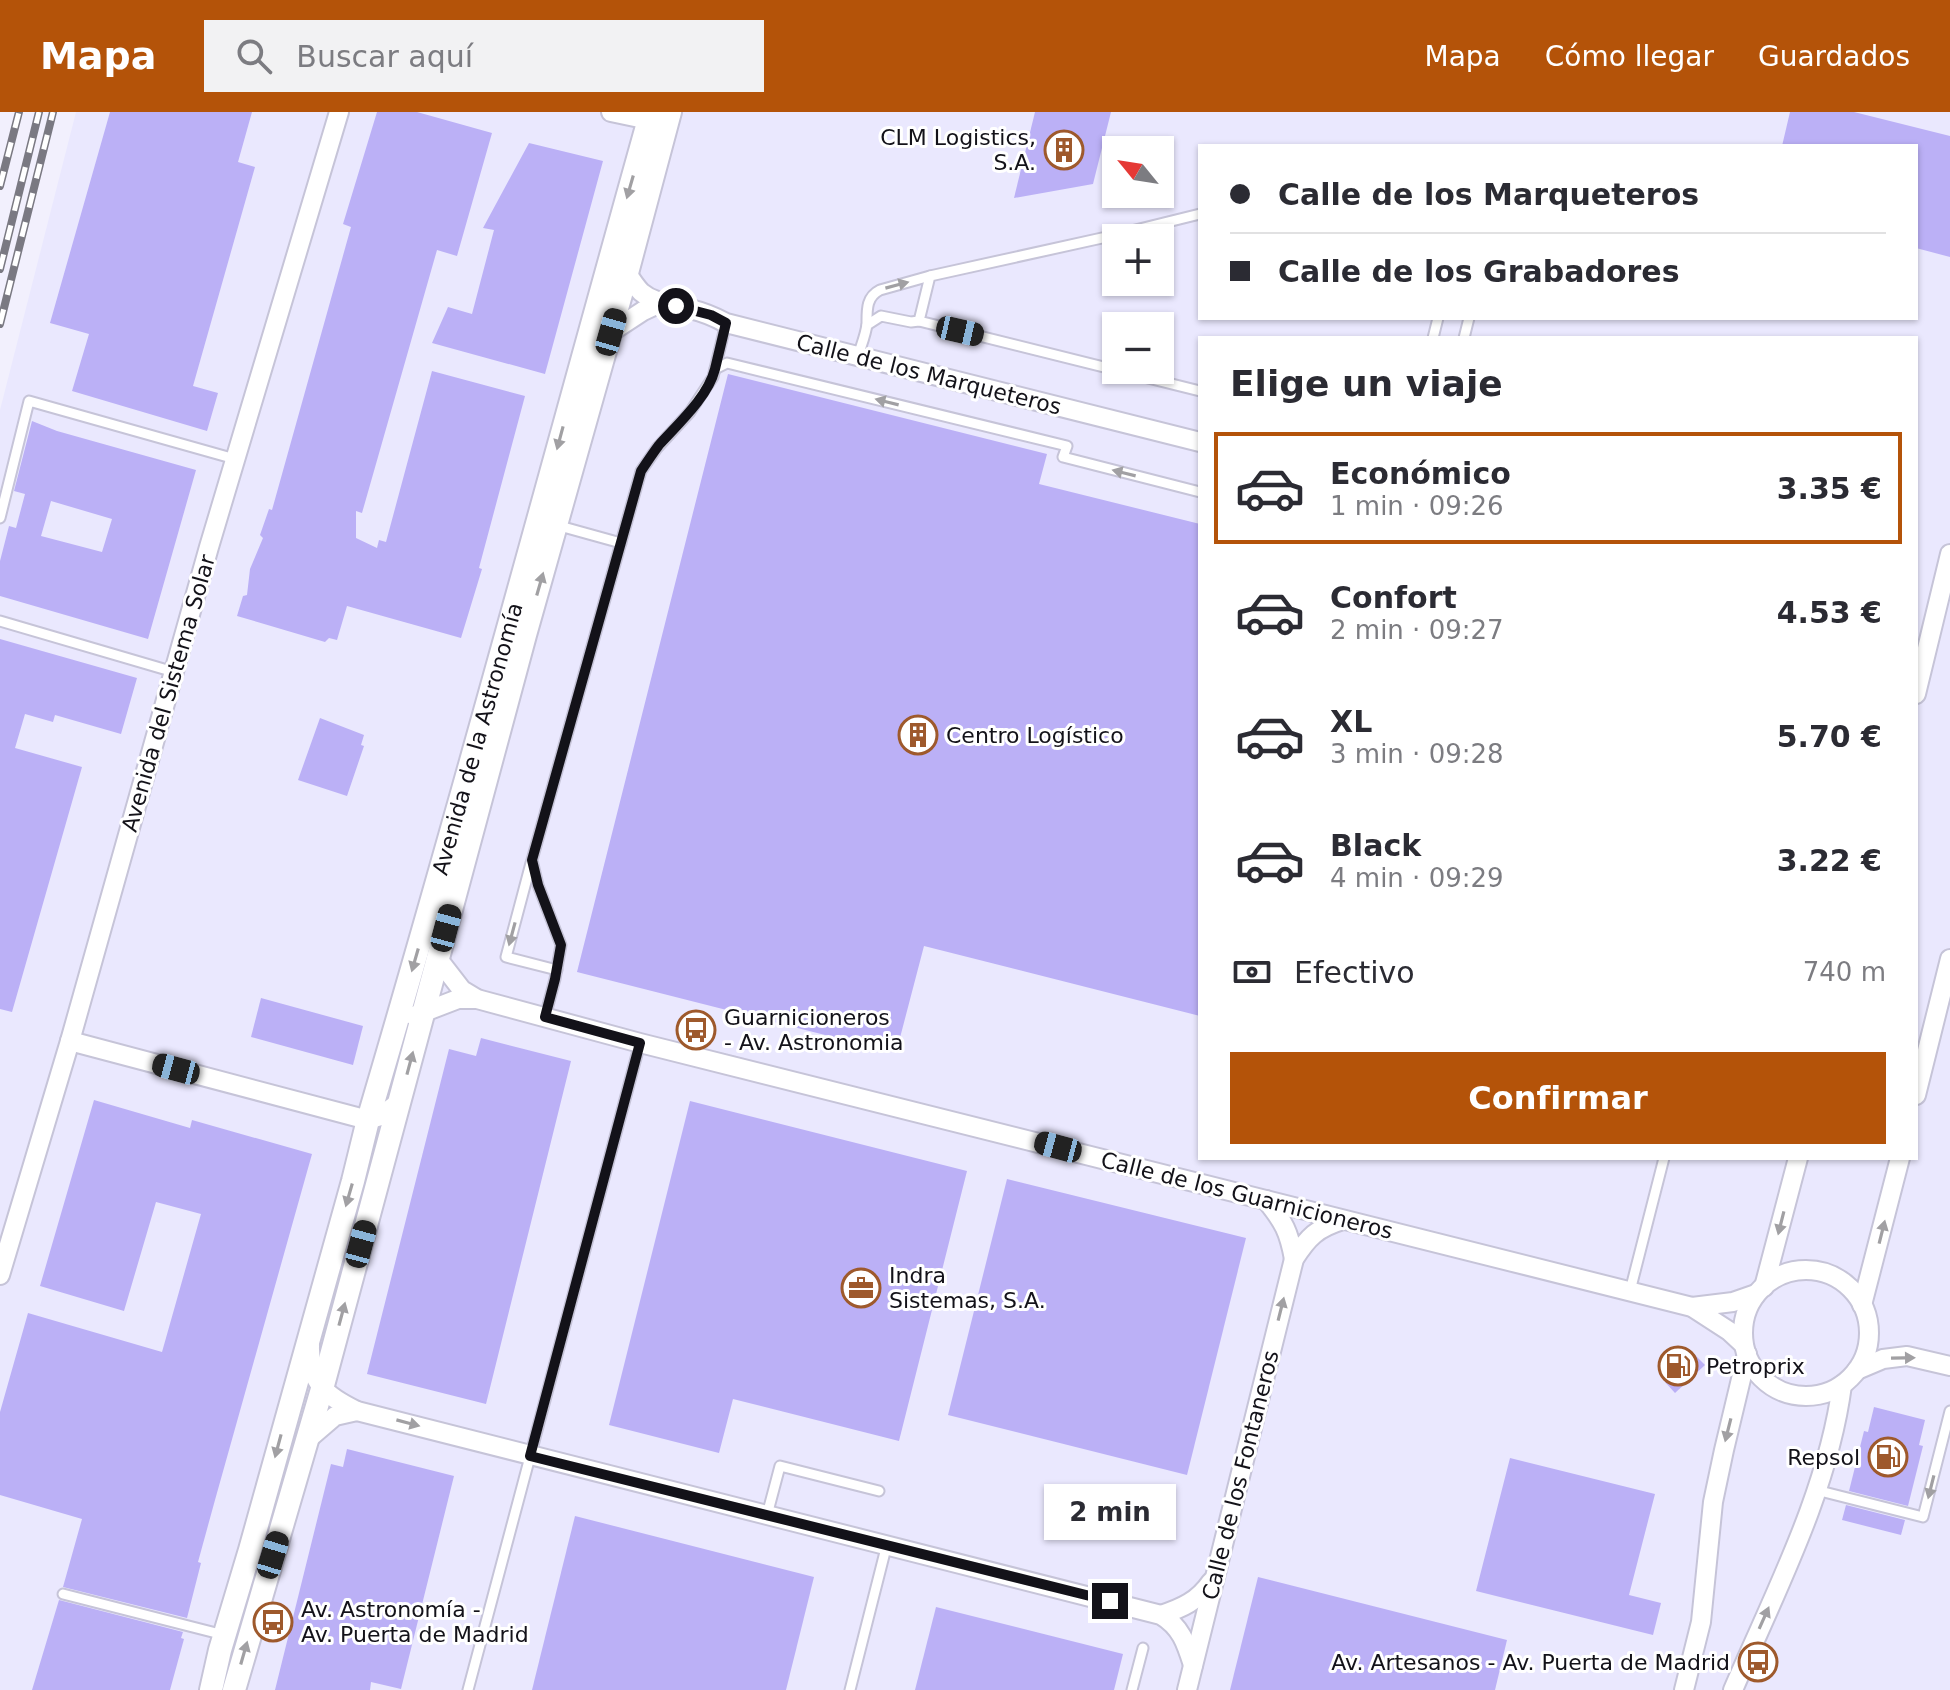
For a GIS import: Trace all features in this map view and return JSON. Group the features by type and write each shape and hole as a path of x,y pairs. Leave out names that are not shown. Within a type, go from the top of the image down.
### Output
{"street":[{"name":"Avenida del Sistema Solar","path":"0,1275 70,1041 235,459 339,112"},
{"path":"611,112 659,114"},
{"name":"Avenida de la Astronomía","path":"234,1690 322,1389 627,273 655,169 659,114"},
{"name":"Avenida de la Astronomía","path":"211,1690 613,247 659,114"},
{"name":"Calle de los Marqueteros","path":"613,247 639,290 660,303 692,309 726,323 1198,441"},
{"path":"611,332 660,303"},
{"path":"1920,661 1950,554"},
{"name":"Calle de los Guarnicioneros","path":"438,959 462,990 477,999"},
{"path":"1918,1087 1950,959"},
{"name":"Calle de los Guarnicioneros","path":"397,1023 458,999 477,999 640,1043 1692,1307 1729,1331 1745,1349"},
{"path":"70,1041 368,1120 374,1125 379,1138 383,1162"},
{"path":"368,1120 381,1116 399,1102"},
{"path":"1684,1690 1701,1622 1713,1502 1745,1349 1743,1328 1760,1290 1797,1160"},
{"path":"1862,1305 1899,1160"},
{"path":"1266,1200 1290,1235 1294,1259"},
{"name":"Calle de los Fontaneros","path":"1187,1690 1294,1259 1307,1239 1325,1225 1344,1220"},
{"path":"1745,1349 1762,1379 1787,1393 1801,1396 1829,1392 1842,1385 1857,1370 1867,1350 1868,1327 1862,1305 1841,1281 1810,1271 1793,1272 1778,1277 1760,1290"},
{"name":"Calle de los Guarnicioneros","path":"1692,1307 1733,1302 1760,1290"},
{"path":"312,1323 311,1360 322,1389 357,1411 1161,1615 1174,1623 1193,1665"},
{"path":"1857,1370 1883,1359 1907,1356 1950,1366"},
{"path":"1733,1690 1807,1519 1842,1385"},
{"path":"307,1440 335,1416 357,1411"},
{"path":"1161,1615 1197,1599 1216,1575"}],"lane":[{"path":"858,356 867,325 865,316 869,301 880,290 1198,214"},
{"path":"919,321 930,276"},
{"path":"867,325 881,316 919,321 1198,391"},
{"path":"557,970 506,957 641,471 690,412 713,377 726,323"},
{"path":"715,369 727,363 1067,446 1063,457 1198,491"},
{"path":"0,518 29,401 235,459"},
{"path":"556,525 621,543"},
{"path":"0,621 174,672"},
{"path":"532,860 561,945 545,1017"},
{"path":"468,1690 640,1043"},
{"path":"1630,1291 1663,1160"},
{"path":"1816,1490 1923,1517 1950,1411"},
{"path":"767,1515 780,1466 879,1491"},
{"path":"850,1690 887,1544"},
{"path":"63,1594 224,1635"},
{"path":"1132,1690 1143,1648"}],"shaded area":[{"path":"76,112 651,112 211,1690 0,1690 0,410"},
{"path":"670,112 1950,112 1950,1690 234,1690"}],"building":[{"path":"110,112 252,112 238,162 255,167 193,386 218,393 207,431 72,391 89,334 50,323"},
{"path":"377,112 417,112 492,133 457,256 437,250 362,513 356,511 356,538 377,548 379,540 386,542 432,371 525,396 479,568 482,569 461,638 347,606 337,640 329,638 325,642 237,616 243,596 247,595 250,569 263,538 260,535 269,509 272,510 351,227 343,224"},
{"name":"CLM Logistics, S.A.","path":"1035,112 1111,112 1105,136 1102,136 1093,184 1014,198"},
{"path":"1790,112 1854,112 1950,136 1950,257 1918,249 1918,144 1782,144"},
{"path":"529,143 603,161 545,374 432,343 448,307 472,314 494,230 483,228"},
{"name":"Centro Logístico","path":"728,374 1047,454 1039,484 1198,524 1198,1015 924,946 896,1053 577,972"},
{"path":"32,421 57,431 196,470 148,639 0,596 0,561 9,526 16,528 25,494 14,491","holes":["51,501 112,519 102,552 41,536"]},
{"path":"0,639 137,678 121,734 55,715 53,722 25,714 15,748 82,767 12,1012 0,1009"},
{"path":"320,718 364,735 361,745 364,746 347,796 298,780"},
{"path":"261,998 363,1026 353,1065 251,1037"},
{"path":"481,1038 571,1061 486,1404 367,1374 449,1049 476,1056"},
{"path":"94,1100 190,1128 192,1120 312,1154 198,1562 201,1563 187,1618 63,1587 82,1519 0,1495 0,1412 28,1313 162,1352 201,1214 156,1202 124,1311 40,1286"},
{"path":"690,1101 967,1171 899,1441 733,1399 719,1453 609,1425"},
{"path":"1007,1179 1246,1238 1187,1475 948,1415"},
{"path":"1694,1354 1705,1365 1675,1393 1665,1382"},
{"path":"1874,1407 1925,1420 1919,1445 1923,1446 1908,1506 1849,1491 1864,1431 1868,1432"},
{"path":"347,1449 454,1476 401,1689 371,1682 370,1690 275,1690 331,1464 343,1467"},
{"path":"1510,1458 1655,1494 1629,1595 1661,1603 1653,1635 1476,1591"},
{"path":"1846,1505 1905,1520 1901,1535 1842,1520"},
{"path":"575,1516 814,1577 786,1690 532,1690"},
{"path":"1258,1577 1507,1640 1495,1690 1230,1690"},
{"path":"59,1600 183,1632 181,1638 184,1639 170,1690 32,1690"},
{"path":"936,1607 1123,1654 1114,1690 915,1690"}],"railway":[{"path":"0,186 19,112"},
{"path":"0,269 39,112"},
{"path":"0,324 53,112"}],"place":[{"name":"CLM Logistics, S.A.","path":"1064,150"},
{"name":"Centro Logístico","path":"918,735"},
{"name":"Guarnicioneros - Av. Astronomia","path":"696,1030"},
{"name":"Indra Sistemas, S.A.","path":"861,1288"},
{"name":"Petroprix","path":"1678,1366"},
{"name":"Repsol","path":"1888,1457"},
{"name":"Av. Astronomía - Av. Puerta de Madrid","path":"273,1622"},
{"name":"Av. Artesanos - Av. Puerta de Madrid","path":"1758,1662"}],"route":[{"path":"676,306 711,315 726,323 713,377 690,412 641,471 532,860 561,945 545,1017 640,1043 530,1456 1110,1601"}]}
